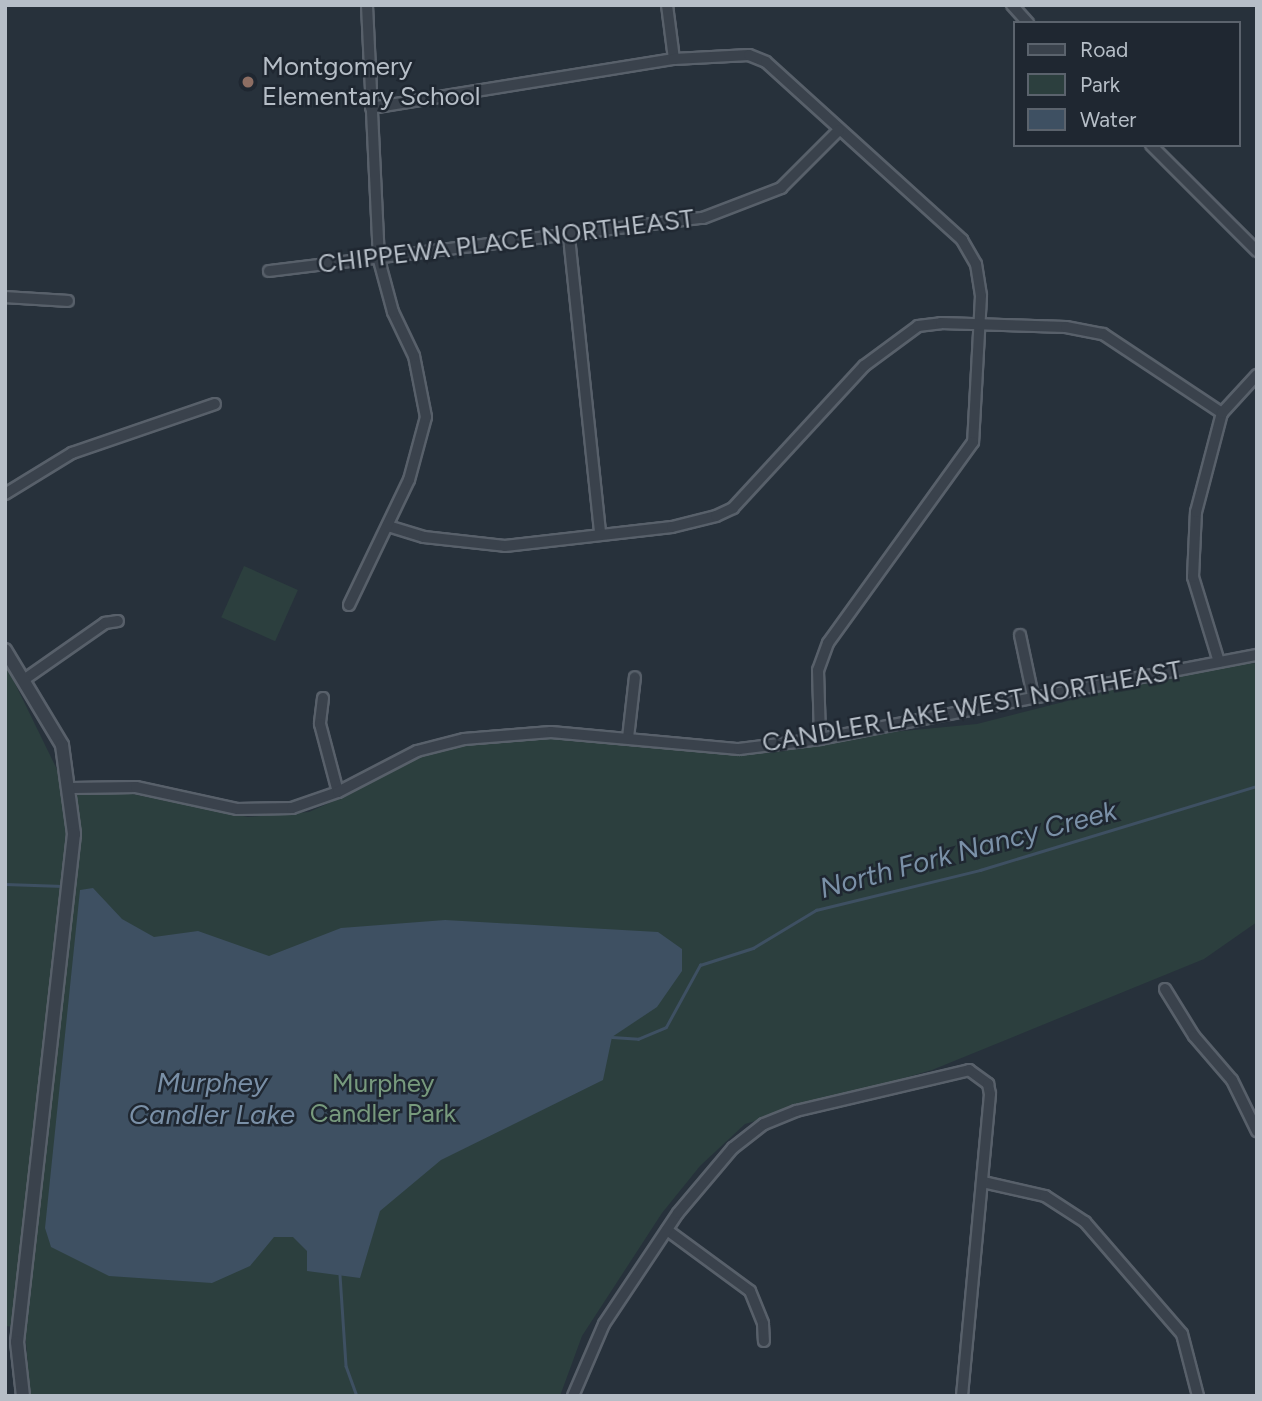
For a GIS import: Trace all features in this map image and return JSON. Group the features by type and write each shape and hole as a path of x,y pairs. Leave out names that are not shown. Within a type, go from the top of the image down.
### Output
{"street":[{"path":"349,605 388,526 422,446 426,417 414,356 393,313 379,260 367,5"},
{"path":"667,5 674,60"},
{"path":"1012,5 1026,21"},
{"path":"372,108 674,60 749,55 766,62 962,240 976,264 979,321 973,442 828,643 818,670 820,739"},
{"name":"CHIPPEWA PLACE NORTHEAST","path":"269,271 674,224 758,200 799,175 839,130"},
{"path":"1153,147 1257,251"},
{"path":"569,237 600,533"},
{"path":"5,297 68,301"},
{"path":"388,526 424,537 505,546 600,533 672,527 733,508 879,353 918,326 979,321 1103,334 1222,412"},
{"path":"1219,662 1193,565 1196,512 1222,412 1257,375"},
{"path":"5,494 72,453 215,404"},
{"path":"25,679 105,623 118,621"},
{"path":"1020,635 1033,696"},
{"path":"5,650 56,729 72,788 67,899 17,1342 23,1396"},
{"name":"CANDLER LAKE WEST NORTHEAST","path":"72,788 136,787 261,810 305,805 338,792 417,751 464,739 528,731 739,749 820,739 1257,655"},
{"path":"628,738 635,677"},
{"path":"323,698 320,724 338,792"},
{"path":"1165,989 1194,1036 1232,1080 1257,1131"},
{"path":"573,1396 604,1324 667,1230 733,1148 764,1124 911,1080 968,1070 988,1084 983,1182 961,1396"},
{"path":"983,1182 1045,1196 1085,1222 1182,1334 1198,1396"},
{"path":"667,1230 750,1290 763,1324 764,1341"}],"green space":[{"path":"244,566 298,590 275,641 221,617"},
{"name":"Murphey Candler Park","path":"5,663 70,796 107,789 248,817 309,812 358,790 407,754 490,735 669,746 766,744 977,724 1197,668 1257,663 1257,922 1204,959 932,1070 745,1124 700,1166 662,1213 582,1336 560,1396 30,1396 25,1328 5,1326"}],"water":[{"name":"Murphey Candler Lake","path":"93,888 122,919 154,937 198,931 269,956 341,928 445,920 658,932 682,949 682,971 657,1007 612,1037 603,1080 441,1160 380,1211 360,1278 307,1271 307,1251 293,1237 274,1237 250,1266 212,1283 109,1276 51,1247 45,1228 80,890"}],"waterway":[{"name":"North Fork Nancy Creek","path":"612,1037 638,1039 666,1027 700,965 753,948 816,910 980,870 1257,786"},
{"name":"North Fork Nancy Creek","path":"5,884 63,886"},
{"path":"340,1275 346,1366 357,1396"}],"place":[{"name":"Montgomery Elementary School","path":"248,82"}]}
